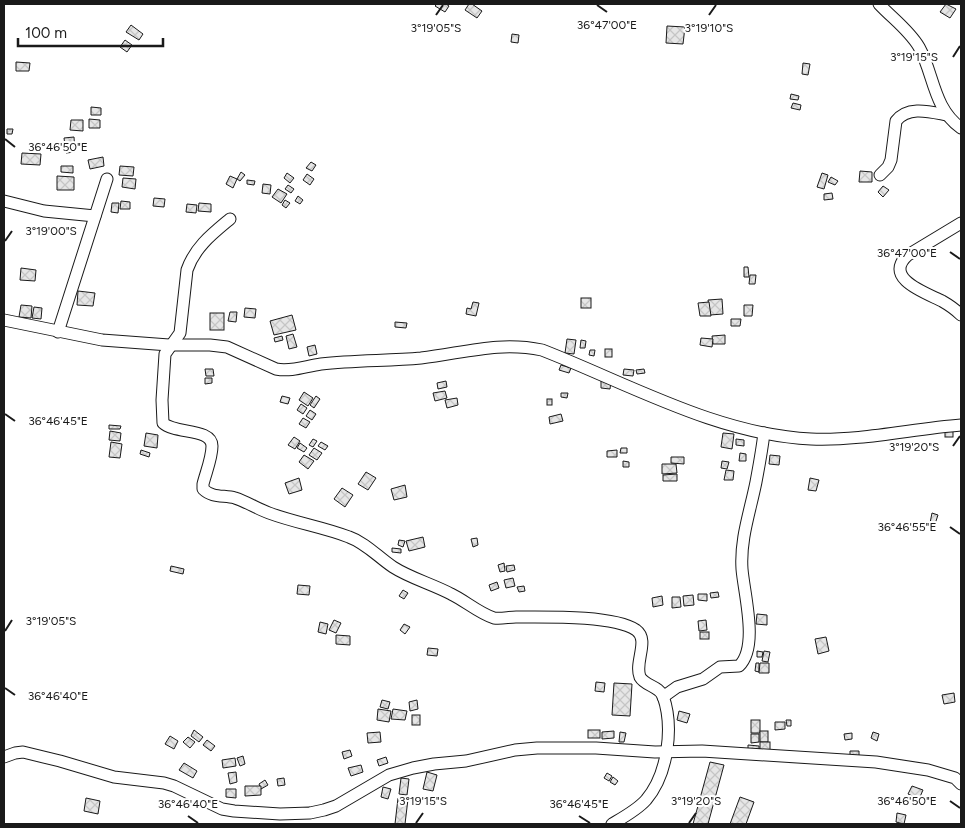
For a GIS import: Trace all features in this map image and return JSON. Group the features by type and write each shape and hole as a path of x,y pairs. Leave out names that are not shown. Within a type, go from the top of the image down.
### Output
{"street":[{"path":"879,4 918,45 924,56 939,102 948,115 961,128"},
{"path":"880,175 888,167 896,121 901,115 920,111 948,115"},
{"path":"58,332 107,179"},
{"path":"4,201 44,211 95,216"},
{"path":"230,219 203,242 190,261 187,270 180,333 169,345 164,360 163,422 173,428 203,434 211,440 212,450 202,486 207,492 234,498 269,513 355,539 402,572 496,618 584,619 611,622 632,629 641,635 638,667 644,682 657,689 663,697 668,734 666,752 664,765 653,791 638,807 612,824"},
{"path":"961,223 908,255 903,259 900,267 902,276 910,285 955,309 961,315"},
{"path":"4,320 102,340 227,347 276,369 283,370 321,364 404,359 494,347 523,346 542,350 712,419 764,433 810,439 841,439 961,425"},
{"path":"663,697 677,687 703,680 720,667 739,666 745,659 749,634 742,567 743,538 756,483 764,433"},
{"path":"4,757 23,752 60,760 131,780 164,783 222,809 280,814 310,813 330,808 389,775 413,768 466,761 515,750 596,748 666,752 702,751 876,762 928,770 955,778 961,784"}],"building":[{"path":"437,4 449,6 445,12 435,6"},
{"path":"469,4 482,11 477,18 465,10"},
{"path":"946,4 956,9 950,18 940,12"},
{"path":"131,25 143,34 139,40 126,32"},
{"path":"667,26 685,27 683,44 666,43"},
{"path":"512,34 519,35 518,43 511,42"},
{"path":"125,40 132,45 127,52 120,47"},
{"path":"16,62 30,63 29,71 16,71"},
{"path":"803,63 810,64 808,75 802,74"},
{"path":"791,94 799,96 798,100 790,99"},
{"path":"793,103 801,105 800,110 791,108"},
{"path":"91,107 101,108 101,115 91,115"},
{"path":"89,119 100,120 100,128 89,128"},
{"path":"71,120 83,120 83,131 70,130"},
{"path":"7,129 13,129 12,134 7,134"},
{"path":"74,137 75,152 66,153 64,138"},
{"path":"22,153 41,154 40,165 21,164"},
{"path":"103,157 104,166 90,169 88,160"},
{"path":"311,162 316,165 312,171 306,168"},
{"path":"61,166 73,166 73,173 61,172"},
{"path":"120,166 134,167 133,176 119,175"},
{"path":"860,171 872,172 872,182 859,182"},
{"path":"241,172 245,175 240,181 237,179"},
{"path":"287,173 294,178 290,183 284,178"},
{"path":"822,173 828,175 824,189 817,187"},
{"path":"307,174 314,179 310,185 303,180"},
{"path":"57,176 74,177 74,190 57,190"},
{"path":"230,176 237,179 233,188 226,184"},
{"path":"831,177 838,181 835,185 828,182"},
{"path":"123,178 136,179 135,189 122,187"},
{"path":"247,180 255,181 254,185 247,184"},
{"path":"263,184 271,185 270,194 262,193"},
{"path":"288,185 294,189 291,193 285,189"},
{"path":"883,186 889,190 883,197 878,192"},
{"path":"278,189 287,194 281,203 272,197"},
{"path":"832,193 833,199 824,200 824,194"},
{"path":"298,196 303,200 300,204 295,201"},
{"path":"154,198 165,199 164,207 153,206"},
{"path":"285,200 290,203 286,208 282,205"},
{"path":"121,201 130,202 130,209 120,209"},
{"path":"112,203 119,203 118,213 111,212"},
{"path":"199,203 211,204 211,212 198,211"},
{"path":"187,204 197,205 196,213 186,212"},
{"path":"744,267 748,267 749,277 744,277"},
{"path":"21,268 36,270 35,281 20,280"},
{"path":"750,275 756,275 755,284 749,284"},
{"path":"78,291 95,293 93,306 77,305"},
{"path":"581,298 591,298 591,308 581,308"},
{"path":"722,299 723,314 710,315 708,300"},
{"path":"473,302 479,303 476,316 466,314 467,308 471,309"},
{"path":"709,302 711,316 700,316 698,303"},
{"path":"21,305 32,306 31,318 19,317"},
{"path":"744,305 753,305 752,316 744,316"},
{"path":"34,307 42,308 41,319 32,318"},
{"path":"245,308 256,309 255,318 244,317"},
{"path":"230,312 237,312 236,322 228,321"},
{"path":"210,313 224,313 224,330 210,330"},
{"path":"292,315 296,330 274,335 270,321"},
{"path":"731,319 741,319 740,326 731,326"},
{"path":"395,322 407,323 406,328 395,327"},
{"path":"293,334 297,347 289,349 286,336"},
{"path":"725,335 725,344 713,344 712,336"},
{"path":"282,336 283,340 275,342 274,338"},
{"path":"701,338 713,339 712,347 700,345"},
{"path":"567,339 576,340 574,354 565,353"},
{"path":"581,340 586,341 585,348 580,348"},
{"path":"315,345 317,354 309,356 307,347"},
{"path":"605,349 612,349 612,357 605,357"},
{"path":"590,350 595,350 594,356 589,355"},
{"path":"561,365 571,368 569,373 559,370"},
{"path":"205,369 213,369 214,376 206,376"},
{"path":"624,369 634,370 633,376 623,375"},
{"path":"644,369 645,373 637,374 636,370"},
{"path":"205,378 212,378 212,383 205,384"},
{"path":"601,380 611,381 610,389 601,388"},
{"path":"446,381 447,387 438,389 437,383"},
{"path":"445,391 447,398 435,401 433,393"},
{"path":"304,392 313,398 308,406 299,400"},
{"path":"561,393 568,393 567,398 561,397"},
{"path":"282,396 290,398 288,404 280,402"},
{"path":"316,396 320,399 314,408 310,405"},
{"path":"457,398 458,405 447,408 445,400"},
{"path":"547,399 552,399 552,405 547,405"},
{"path":"301,404 307,408 303,414 297,410"},
{"path":"310,410 316,414 312,420 306,416"},
{"path":"561,414 563,421 550,424 549,417"},
{"path":"303,418 310,422 306,428 299,424"},
{"path":"109,425 121,426 120,429 109,429"},
{"path":"945,430 953,430 953,437 945,437"},
{"path":"110,431 121,433 120,441 109,440"},
{"path":"146,433 158,435 157,448 144,446"},
{"path":"723,433 734,434 732,449 721,447"},
{"path":"294,437 300,441 295,449 288,445"},
{"path":"313,439 317,441 313,447 309,445"},
{"path":"736,439 744,440 744,446 736,445"},
{"path":"111,442 122,444 120,458 109,457"},
{"path":"321,442 328,446 325,450 318,446"},
{"path":"300,443 307,448 304,452 297,448"},
{"path":"314,448 322,453 317,460 309,455"},
{"path":"621,448 627,448 627,453 620,453"},
{"path":"141,450 150,453 149,457 140,454"},
{"path":"617,450 617,457 607,457 607,451"},
{"path":"740,453 746,454 746,461 739,461"},
{"path":"304,455 314,461 308,469 299,462"},
{"path":"770,455 780,456 779,465 769,464"},
{"path":"671,457 684,457 684,464 671,463"},
{"path":"623,461 629,462 629,467 623,467"},
{"path":"722,461 729,462 727,469 721,468"},
{"path":"662,464 676,464 677,473 662,474"},
{"path":"726,470 734,471 733,480 724,480"},
{"path":"366,472 376,478 368,490 358,484"},
{"path":"677,474 677,481 663,481 663,475"},
{"path":"299,478 302,490 289,494 285,483"},
{"path":"810,478 819,480 816,491 808,490"},
{"path":"405,485 407,497 394,500 391,489"},
{"path":"342,488 353,495 345,507 334,499"},
{"path":"932,513 938,515 935,524 930,523"},
{"path":"423,537 425,547 409,551 406,541"},
{"path":"477,538 478,545 473,547 471,539"},
{"path":"399,540 405,541 403,547 398,545"},
{"path":"392,548 401,549 401,553 392,552"},
{"path":"504,563 505,571 500,572 498,565"},
{"path":"514,565 515,570 507,572 506,566"},
{"path":"171,566 184,569 183,574 170,571"},
{"path":"513,578 515,586 506,588 504,580"},
{"path":"497,582 499,588 491,591 489,585"},
{"path":"298,585 310,586 309,595 297,594"},
{"path":"524,586 525,591 519,592 517,587"},
{"path":"403,590 408,593 404,599 399,596"},
{"path":"718,592 719,597 711,598 710,593"},
{"path":"698,594 707,594 707,601 698,600"},
{"path":"693,595 694,605 684,606 683,596"},
{"path":"662,596 663,605 653,607 652,598"},
{"path":"672,597 680,597 681,607 672,608"},
{"path":"757,614 767,615 767,625 756,624"},
{"path":"334,620 341,623 336,633 329,630"},
{"path":"706,620 707,630 699,631 698,621"},
{"path":"320,622 328,624 326,634 318,632"},
{"path":"404,624 410,627 405,634 400,630"},
{"path":"700,632 709,632 709,639 700,639"},
{"path":"336,635 350,636 350,645 336,644"},
{"path":"826,637 829,651 818,654 815,639"},
{"path":"428,648 438,649 437,656 427,655"},
{"path":"757,651 763,652 762,657 757,657"},
{"path":"764,651 770,652 768,662 762,661"},
{"path":"756,663 759,663 759,672 755,671"},
{"path":"760,663 769,663 769,673 759,673"},
{"path":"596,682 605,683 604,692 595,691"},
{"path":"614,683 632,684 630,716 612,715"},
{"path":"954,693 955,702 944,704 942,695"},
{"path":"382,700 390,702 388,709 380,707"},
{"path":"417,700 418,709 410,711 409,702"},
{"path":"378,709 391,711 389,722 377,720"},
{"path":"393,709 407,711 405,720 391,719"},
{"path":"679,711 690,714 687,723 677,720"},
{"path":"412,715 420,715 420,725 412,725"},
{"path":"751,720 760,720 760,733 751,733"},
{"path":"786,720 791,720 791,726 787,726"},
{"path":"775,722 785,722 785,729 775,730"},
{"path":"194,730 203,737 199,742 191,736"},
{"path":"588,730 600,730 600,738 588,738"},
{"path":"614,731 614,738 602,739 602,732"},
{"path":"760,731 768,731 768,742 760,742"},
{"path":"380,732 381,742 368,743 367,733"},
{"path":"620,732 626,733 624,742 619,742"},
{"path":"873,732 879,734 877,741 871,738"},
{"path":"852,733 852,739 845,740 844,734"},
{"path":"751,734 759,734 759,742 751,743"},
{"path":"170,736 178,741 174,749 165,744"},
{"path":"188,737 195,742 190,748 183,742"},
{"path":"207,740 215,746 211,751 203,745"},
{"path":"760,742 770,742 770,753 760,753"},
{"path":"748,745 759,746 759,754 748,754"},
{"path":"350,750 352,756 344,759 342,752"},
{"path":"850,751 859,751 859,757 850,756"},
{"path":"243,756 245,764 240,766 237,758"},
{"path":"386,757 388,763 379,766 377,760"},
{"path":"235,758 236,766 223,768 222,760"},
{"path":"710,762 724,765 708,824 693,824"},
{"path":"184,763 197,771 193,778 179,770"},
{"path":"361,765 363,772 351,776 348,768"},
{"path":"236,772 237,782 230,784 228,773"},
{"path":"427,772 437,775 433,791 423,789"},
{"path":"607,773 612,776 609,781 604,778"},
{"path":"613,777 618,781 615,785 610,782"},
{"path":"284,778 285,785 278,786 277,779"},
{"path":"401,778 409,779 407,795 399,794"},
{"path":"265,780 268,785 261,789 259,784"},
{"path":"245,786 261,786 261,795 245,796"},
{"path":"912,786 923,790 919,799 908,794"},
{"path":"383,787 391,789 388,799 381,797"},
{"path":"226,789 236,789 236,798 226,797"},
{"path":"740,797 754,802 746,824 730,824"},
{"path":"86,798 100,801 98,814 84,811"},
{"path":"398,798 408,799 405,824 395,824"},
{"path":"897,813 906,815 904,824 896,822"}]}
